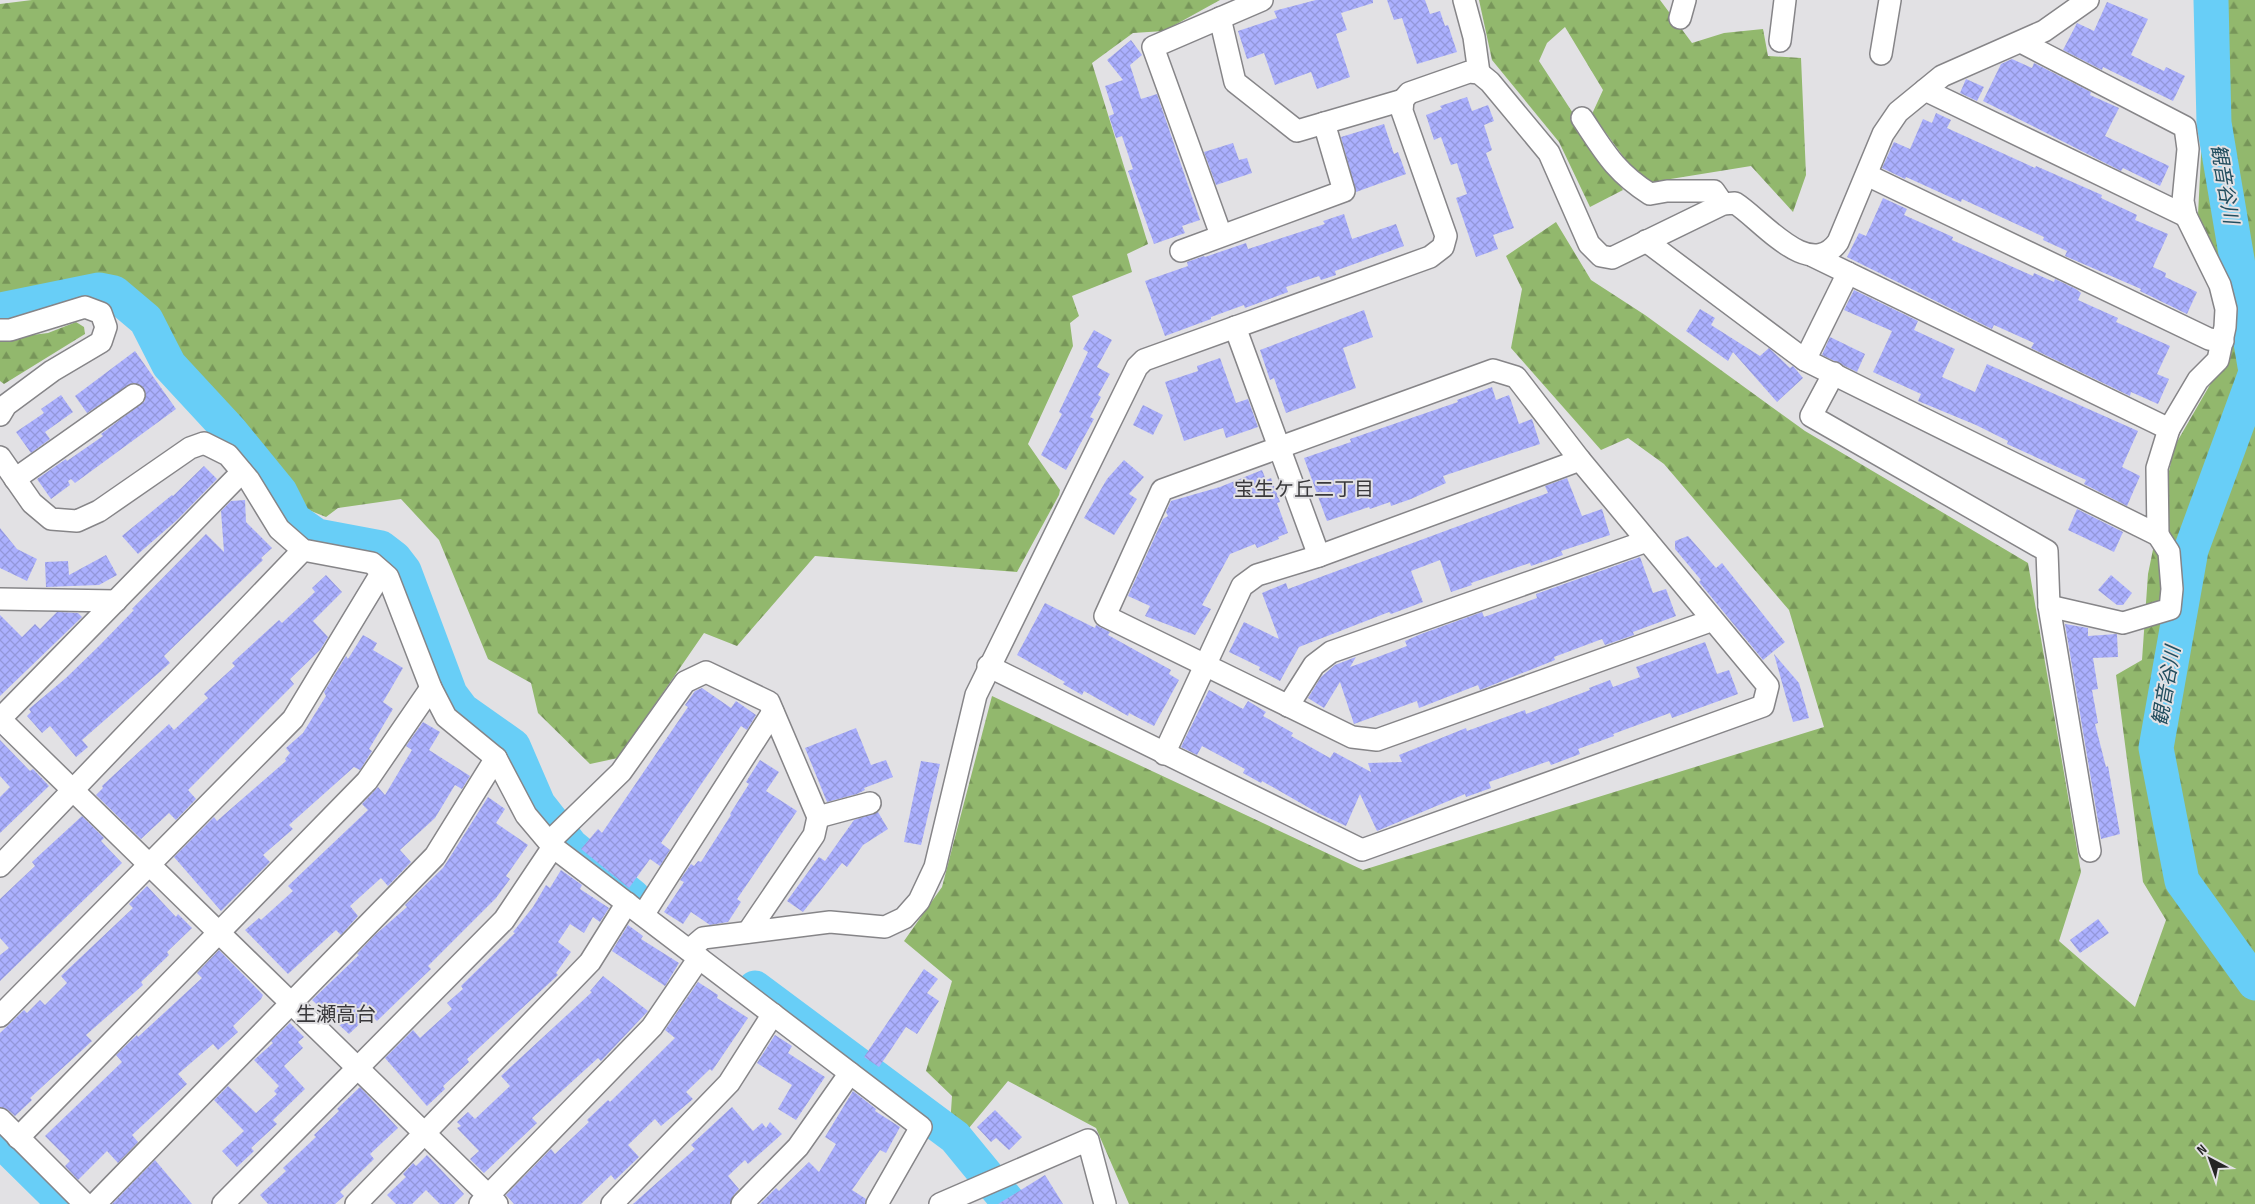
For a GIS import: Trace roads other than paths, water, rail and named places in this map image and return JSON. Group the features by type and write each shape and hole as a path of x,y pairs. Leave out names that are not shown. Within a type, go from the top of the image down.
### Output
{"street":[{"path":"1221,236 1153,47 1262,0"},
{"path":"1464,0 1474,37 1479,73"},
{"path":"1780,42 1785,0"},
{"path":"1880,54 1890,0"},
{"path":"1814,256 1831,251 1838,242 1883,134 1898,112 1942,76 2044,31 2070,15 2088,0"},
{"path":"1220,18 1235,82 1297,131 1403,100 1409,93 1468,72 1479,73 1490,82 1549,152 1589,244 1601,256 1612,258 1723,204 1735,204 1794,250 1814,256 2169,429"},
{"path":"2020,42 2185,128 2188,150 2183,201 2186,216 2220,285 2226,309 2223,341 2218,360 2198,380 2169,429 2157,468 2158,535"},
{"path":"1925,90 2186,216"},
{"path":"242,472 0,719 424,1134 488,1201 652,1028 703,938 830,922 885,927 904,918 919,902 935,867 976,695 988,666 1137,367 1144,360 1430,258 1443,247 1446,236 1402,111 1403,100"},
{"path":"1582,118 1614,167 1629,181 1650,194 1685,190 1714,191 1723,204"},
{"path":"1181,251 1344,191 1324,123"},
{"path":"1867,175 2209,339 2223,341"},
{"path":"1646,241 1805,360 2158,535 2169,552 2172,589 2170,609 2123,623 2048,606"},
{"path":"1805,360 1848,273"},
{"path":"0,330 10,330 85,307 101,314 106,327 101,342 52,371 2,406"},
{"path":"1236,327 1319,556"},
{"path":"988,666 1362,850 1763,706 1768,686 1580,460 1516,377 1493,370 1162,490 1105,616 1204,666 1352,736 1377,740 1713,620"},
{"path":"1834,373 1811,416 2048,551 2048,606 2090,851"},
{"path":"15,479 134,395"},
{"path":"0,457 32,503 51,520 76,521 99,512 190,448 204,443 228,455 242,472 279,529 303,550 372,563 388,578 431,688 446,717 496,758 526,815 556,838 635,909 921,1127 877,1204"},
{"path":"1164,754 1242,586 1257,576 1319,556 1580,460"},
{"path":"1288,706 1314,665 1331,652 1647,541"},
{"path":"0,866 74,791 303,550"},
{"path":"0,1016 293,719 382,572"},
{"path":"0,599 116,601"},
{"path":"224,1204 504,920 556,838 621,772 685,682 706,672 769,702 818,817 814,835 748,932"},
{"path":"18,1138 220,934 367,781 431,688"},
{"path":"356,1204 590,962 635,909 773,712"},
{"path":"95,1204 435,856 496,758"},
{"path":"818,817 870,803"},
{"path":"612,1204 730,1083 774,1014"},
{"path":"742,1204 798,1147 850,1073"},
{"path":"0,1119 85,1204"},
{"path":"940,1204 1088,1140 1105,1204"}],"waterway":[{"name":"観音谷川","path":"2211,0 2214,123 2255,366"},
{"path":"0,310 99,290 114,293 146,320 169,365 231,432 280,492 294,520 317,536 381,548 394,558 404,571 450,694 462,710 513,746 538,804 571,846 633,897"},
{"name":"観音谷川","path":"2255,375 2191,550 2156,748 2182,881 2255,983"},
{"path":"755,988 955,1137 1010,1204"},
{"path":"0,1140 65,1204"}],"district":[{"name":"宝生ケ丘二丁目","path":"1304,490"},
{"name":"生瀬高台","path":"336,1015"}]}
